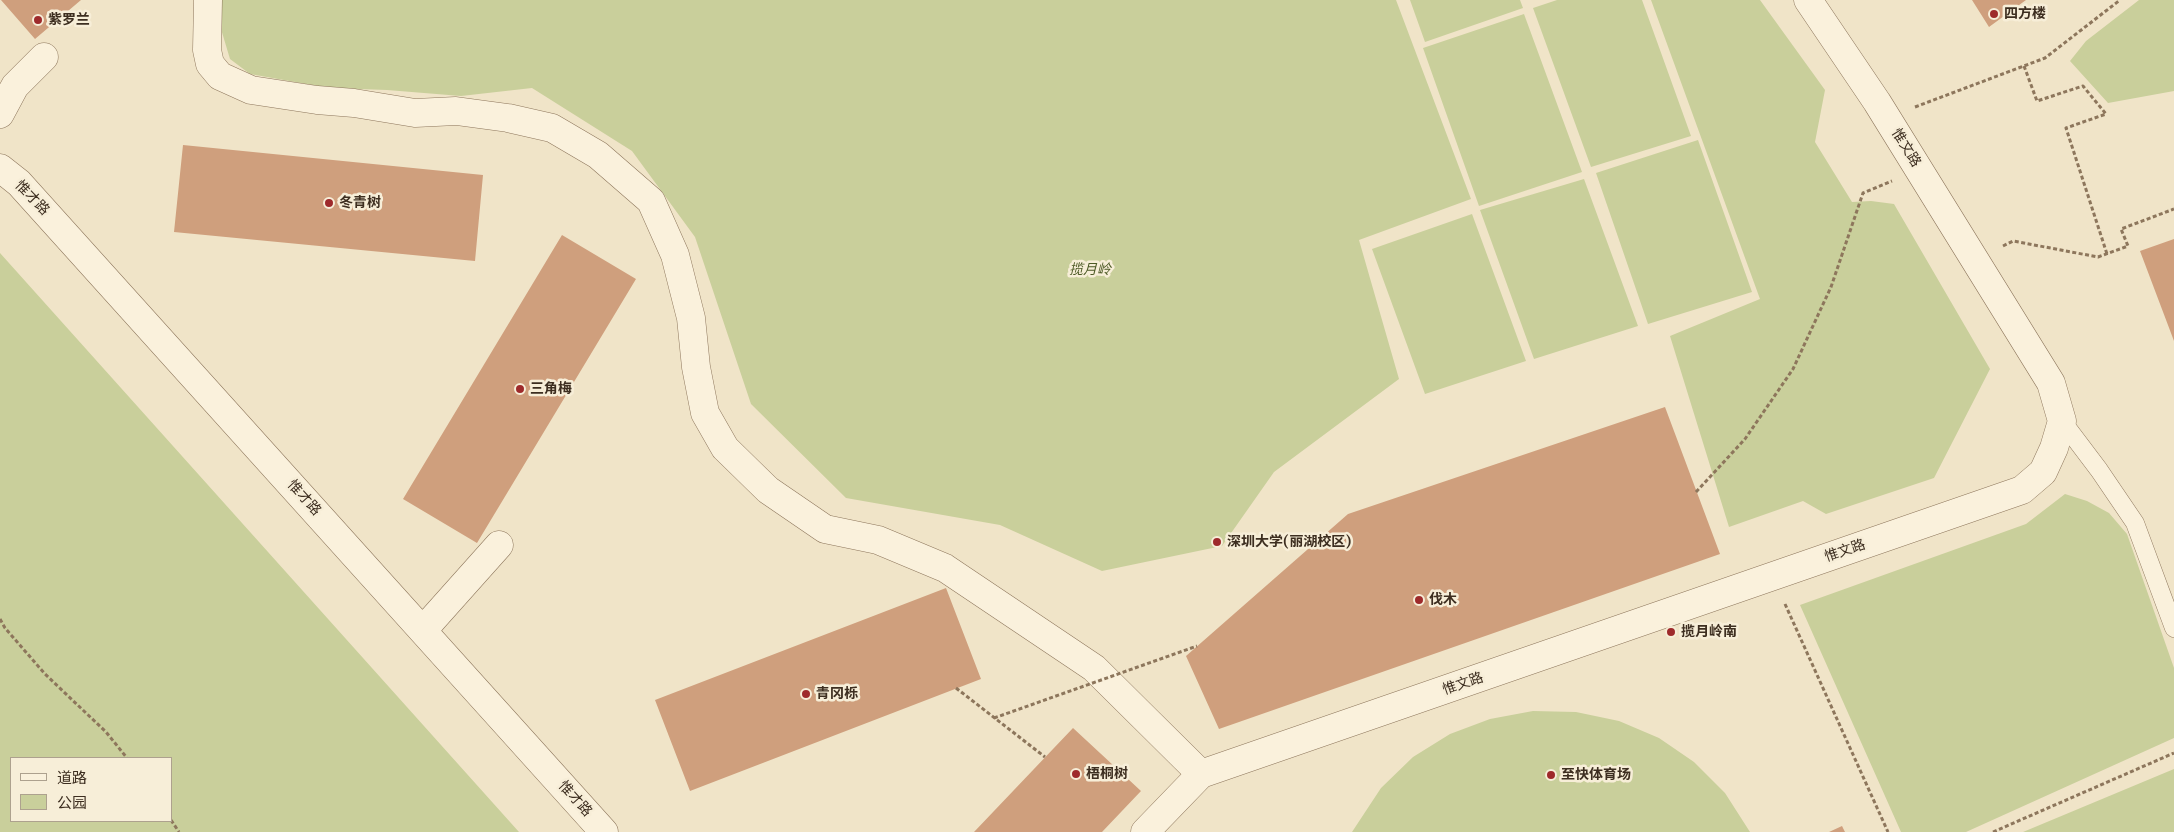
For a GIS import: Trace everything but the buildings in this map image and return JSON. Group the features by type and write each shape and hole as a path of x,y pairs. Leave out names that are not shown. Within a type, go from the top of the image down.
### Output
{"street":[{"path":"208,0 207,50 210,64 220,76 251,90 415,113 456,111 508,118 552,128 598,155 651,202 675,254 691,318 696,367 705,413 725,448 768,490 825,529 878,540 945,568 1094,668 1201,774"},
{"name":"惟文路","path":"1145,832 1201,774 2022,490 2043,472 2054,448 2062,421 2051,383 1877,102 1808,0"},
{"path":"0,114 16,86 44,57"},
{"name":"惟才路","path":"0,168 19,183 424,629 604,832"},
{"path":"424,629 499,545"}],"lane":[{"path":"2062,421 2099,470 2135,523 2174,628"}],"path":[{"path":"1910,109 2045,58 2120,0"},
{"path":"2024,66 2037,101 2083,86 2106,114 2066,128 2107,254"},
{"path":"1696,492 1746,439 1792,369 1831,287 1863,193 1895,180"},
{"path":"1996,250 2013,241 2098,257 2128,246 2122,229 2174,209"},
{"path":"1784,601 1888,832"},
{"path":"0,619 4,628 45,674 106,732 126,757"},
{"path":"994,718 1197,646"},
{"path":"956,688 1045,757"},
{"path":"1993,832 2174,753"},
{"path":"172,822 179,832"}],"green space":[{"name":"揽月岭","path":"220,0 1396,0 1471,199 1359,240 1399,379 1274,472 1222,546 1102,571 1000,525 846,498 751,404 695,237 632,151 532,88 461,96 387,90 329,88 250,74 230,59 221,29"},
{"path":"1410,0 1520,0 1523,8 1425,42"},
{"path":"1557,0 1642,0 1691,136 1591,167 1533,8"},
{"path":"1651,0 1760,0 1825,90 1815,142 1852,202 1871,201 1894,204 1990,369 1934,478 1826,514 1803,501 1729,527 1670,336 1760,299"},
{"path":"2139,0 2174,0 2174,91 2108,103 2070,61 2086,41"},
{"path":"1524,14 1582,172 1479,206 1423,48"},
{"path":"1698,140 1752,292 1648,324 1596,173"},
{"path":"1584,179 1638,326 1534,359 1480,210"},
{"path":"1472,214 1526,361 1425,394 1372,249"},
{"path":"0,253 519,832 0,832"},
{"path":"2065,494 2087,501 2109,513 2127,534 2174,668 2174,738 1966,832 1901,832 1800,605 2026,524"},
{"name":"至快体育场","path":"1533,711 1576,712 1619,721 1659,738 1694,762 1725,793 1750,832 1352,832 1381,788 1413,757 1450,734 1490,719"},
{"path":"2174,769 2174,832 2023,832"}],"place":[{"name":"四方楼","path":"1994,14"},
{"name":"紫罗兰","path":"38,20"},
{"name":"冬青树","path":"329,203"},
{"name":"三角梅","path":"520,389"},
{"name":"深圳大学(丽湖校区)","path":"1217,542"},
{"name":"伐木","path":"1419,600"},
{"name":"揽月岭南","path":"1671,632"},
{"name":"青冈栎","path":"806,694"},
{"name":"梧桐树","path":"1076,774"},
{"name":"至快体育场","path":"1551,775"}]}
